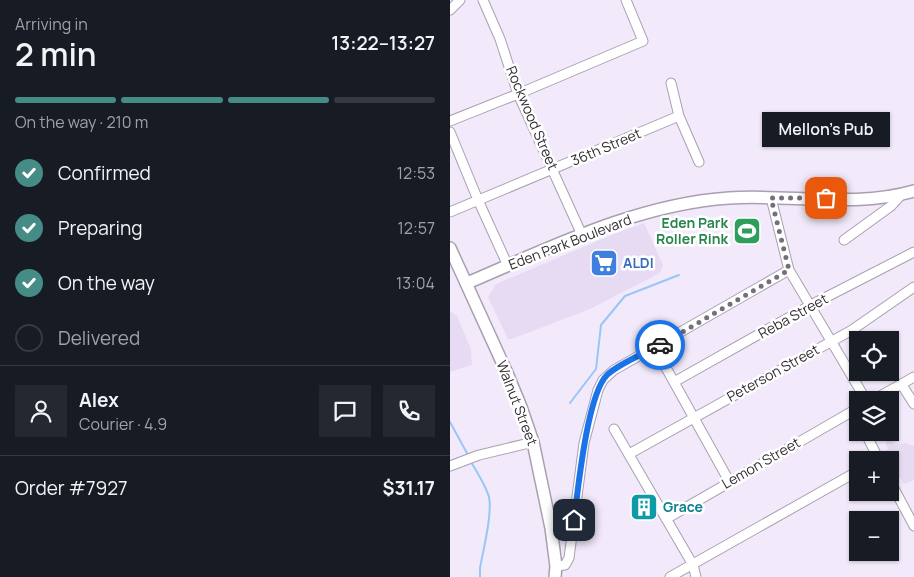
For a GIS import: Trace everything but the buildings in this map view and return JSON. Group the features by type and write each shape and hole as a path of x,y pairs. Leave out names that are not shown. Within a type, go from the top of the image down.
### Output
{"main road":[{"name":"Eden Park Boulevard","path":"467,283 582,235 646,213 686,202 730,198 871,199 914,191"},
{"name":"Walnut Street","path":"450,248 521,407 533,442 548,508 557,573"}],"street":[{"path":"450,10 460,0"},
{"name":"Rockwood Street","path":"483,0 500,39 518,94 582,235"},
{"path":"450,122 643,40 626,0"},
{"path":"671,83 679,116 699,162"},
{"name":"36th Street","path":"450,212 679,116"},
{"path":"450,132 508,266"},
{"path":"844,240 891,206 902,194"},
{"path":"771,198 789,270 861,391"},
{"name":"Reba Street","path":"674,382 811,306 914,252"},
{"path":"557,573 566,565 569,558 584,443 598,390 608,374 789,270"},
{"name":"Peterson Street","path":"629,454 852,330 914,287"},
{"path":"655,348 729,481"},
{"path":"890,391 914,378"},
{"path":"902,385 914,404"},
{"name":"Lemon Street","path":"666,519 849,412"},
{"path":"614,430 693,565 696,577"},
{"path":"450,466 479,455 533,442"},
{"path":"670,577 849,476"},
{"path":"899,498 914,526"}],"shaded area":[{"path":"644,223 663,265 660,273 590,309 508,339 488,297 496,284"},
{"path":"450,311 457,316 471,349 472,365 450,372"},
{"path":"885,441 892,441 895,445 906,443 914,446 914,480 904,484 899,476 899,451 884,451 888,449"}],"waterway":[{"path":"570,403 596,369 601,325 625,296 679,275"},
{"path":"450,422 468,455"},
{"path":"471,462 490,501 480,577"}],"way so far":[{"path":"660,345 789,270 782,249 771,198 826,198"}],"place":[{"name":"Mellon's Pub","path":"826,198"},
{"name":"Eden Park Roller Rink","path":"747,231"},
{"name":"ALDI","path":"604,263"},
{"name":"Grace","path":"644,507"}],"route":[{"path":"574,520 584,443 598,390 608,374 660,345"}]}
